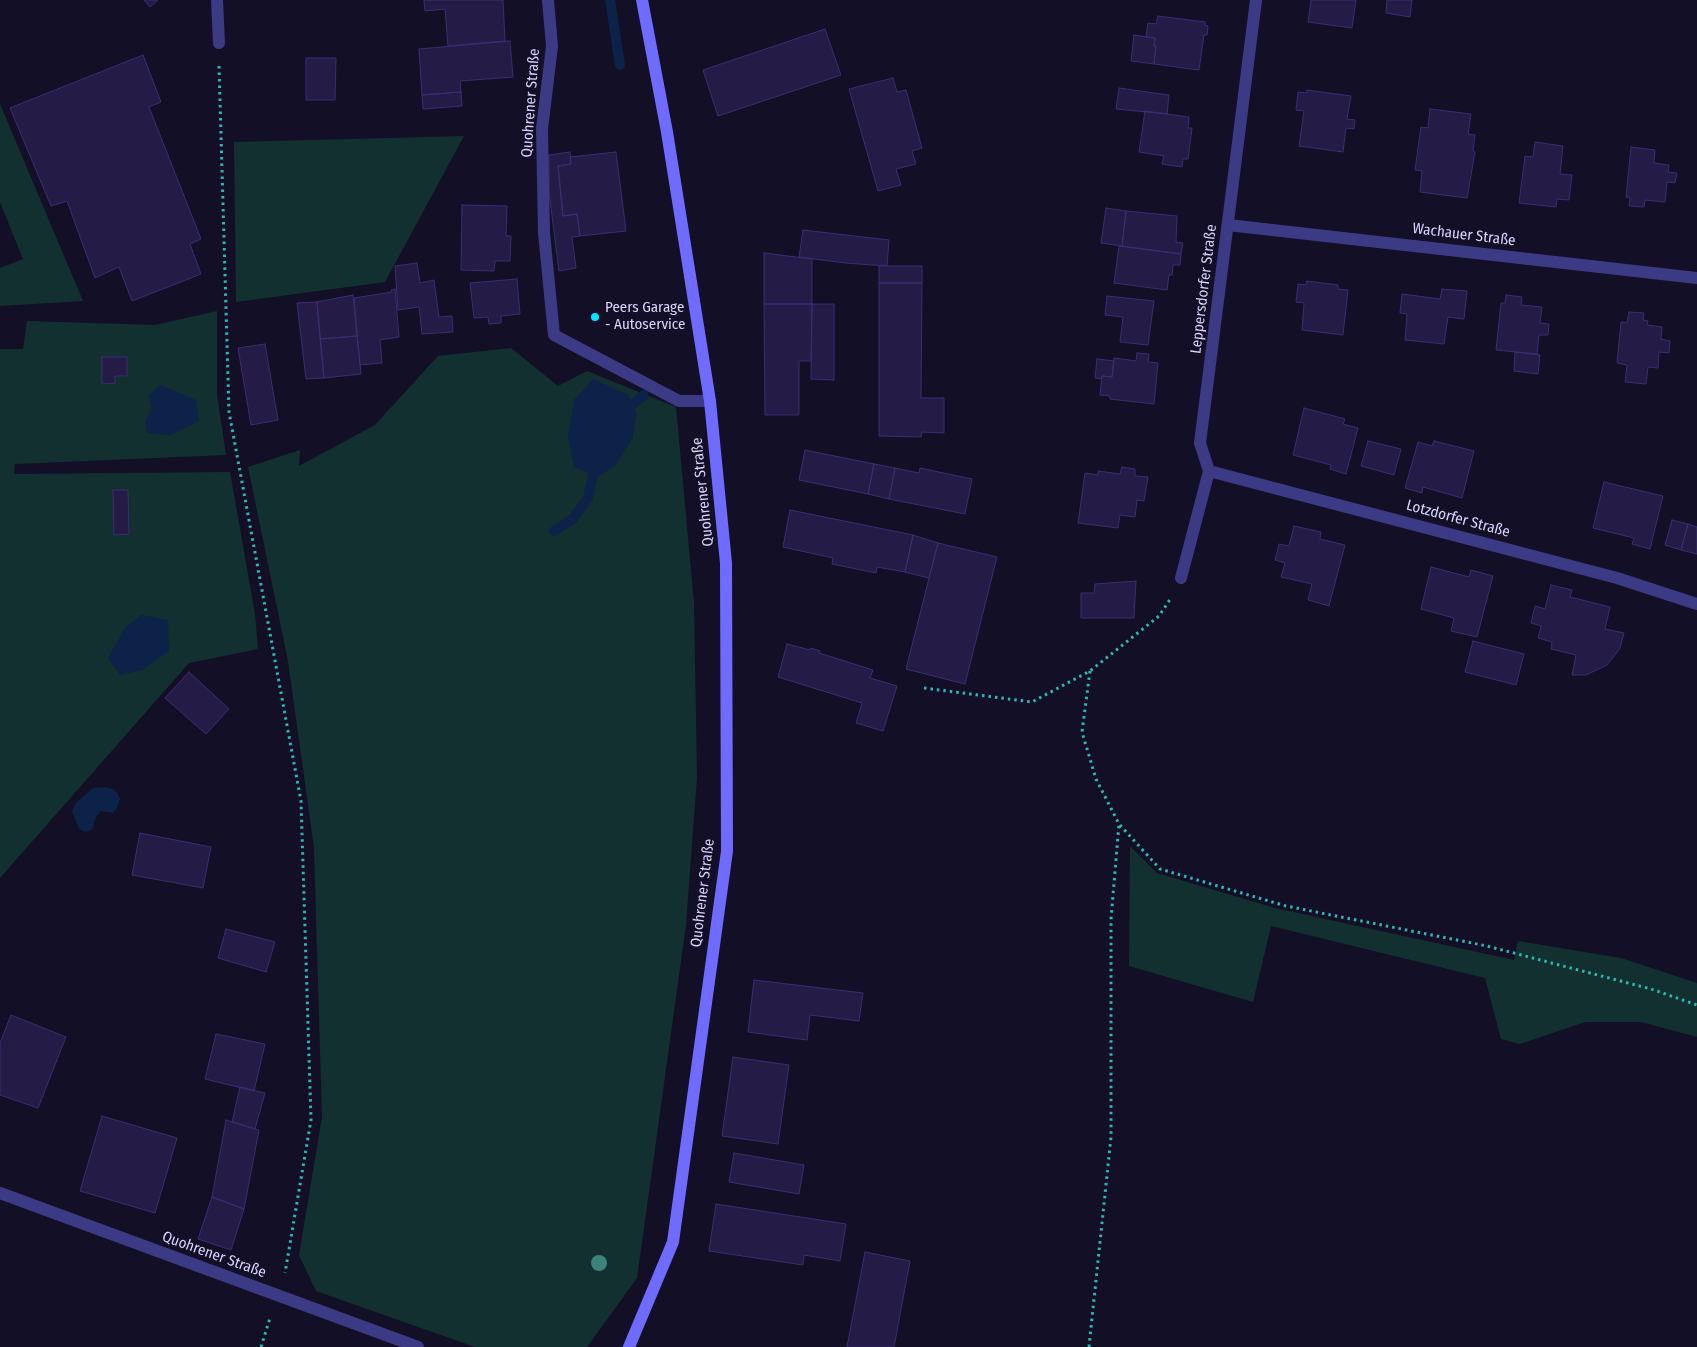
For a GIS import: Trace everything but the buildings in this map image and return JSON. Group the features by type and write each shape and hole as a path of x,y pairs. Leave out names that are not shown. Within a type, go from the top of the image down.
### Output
{"street":[{"path":"217,0 219,43"},
{"name":"Quohrener Straße","path":"548,0 552,46 542,129 544,233 554,335 679,400 710,401"},
{"name":"Quohrener Straße","path":"629,1347 673,1242 727,851 726,563 710,401 667,132 642,0"},
{"name":"Leppersdorfer Straße","path":"1209,470 1200,443 1256,0"},
{"name":"Wachauer Straße","path":"1228,224 1697,278"},
{"path":"1181,578 1209,470"},
{"name":"Lotzdorfer Straße","path":"1209,470 1617,578 1697,604"},
{"name":"Quohrener Straße","path":"0,1193 418,1347"}],"path":[{"path":"219,43 229,412 301,801 312,1120 281,1296 267,1323 261,1347"},
{"path":"924,688 1032,702 1090,671 1159,616"},
{"path":"1090,671 1082,732 1096,779 1119,824 1160,869 1286,906 1487,946 1651,989 1697,1005"},
{"path":"1089,1347 1111,1137 1111,919 1119,824"}],"green space":[{"path":"0,104 83,301 0,306 0,268 23,259 0,202"},
{"path":"464,136 385,282 236,302 234,142"},
{"path":"217,311 217,395 226,455 15,464 14,474 230,472 255,614 258,649 189,663 0,878 0,349 23,349 27,321 155,325"},
{"path":"511,348 558,386 587,371 676,407 694,603 697,777 686,925 637,1278 587,1347 475,1347 316,1291 299,1255 322,1117 314,848 288,661 248,467 300,450 299,466 375,425 438,356","holes":["628,395 636,414 632,439"]},
{"path":"1130,846 1157,873 1275,908 1514,960 1518,941 1621,958 1697,983 1697,1037 1641,1022 1585,1022 1520,1044 1501,1039 1485,978 1271,926 1253,1002 1129,966"}],"water":[{"path":"593,379 628,395 636,414 632,439 616,465 597,477 574,467 568,436 574,400"},
{"path":"160,385 196,400 199,421 170,435 147,433 145,421 152,409 148,396"},
{"path":"141,615 168,620 169,651 142,670 120,675 108,658 124,629"},
{"path":"106,787 115,790 120,798 117,808 113,813 101,811 96,817 92,829 86,832 79,829 72,811 76,803 93,788"}],"waterway":[{"path":"610,0 620,65"},
{"path":"632,405 644,395"},
{"path":"554,531 573,519 588,498 593,475"}],"place":[{"name":"Peers Garage - Autoservice","path":"595,317"}]}
